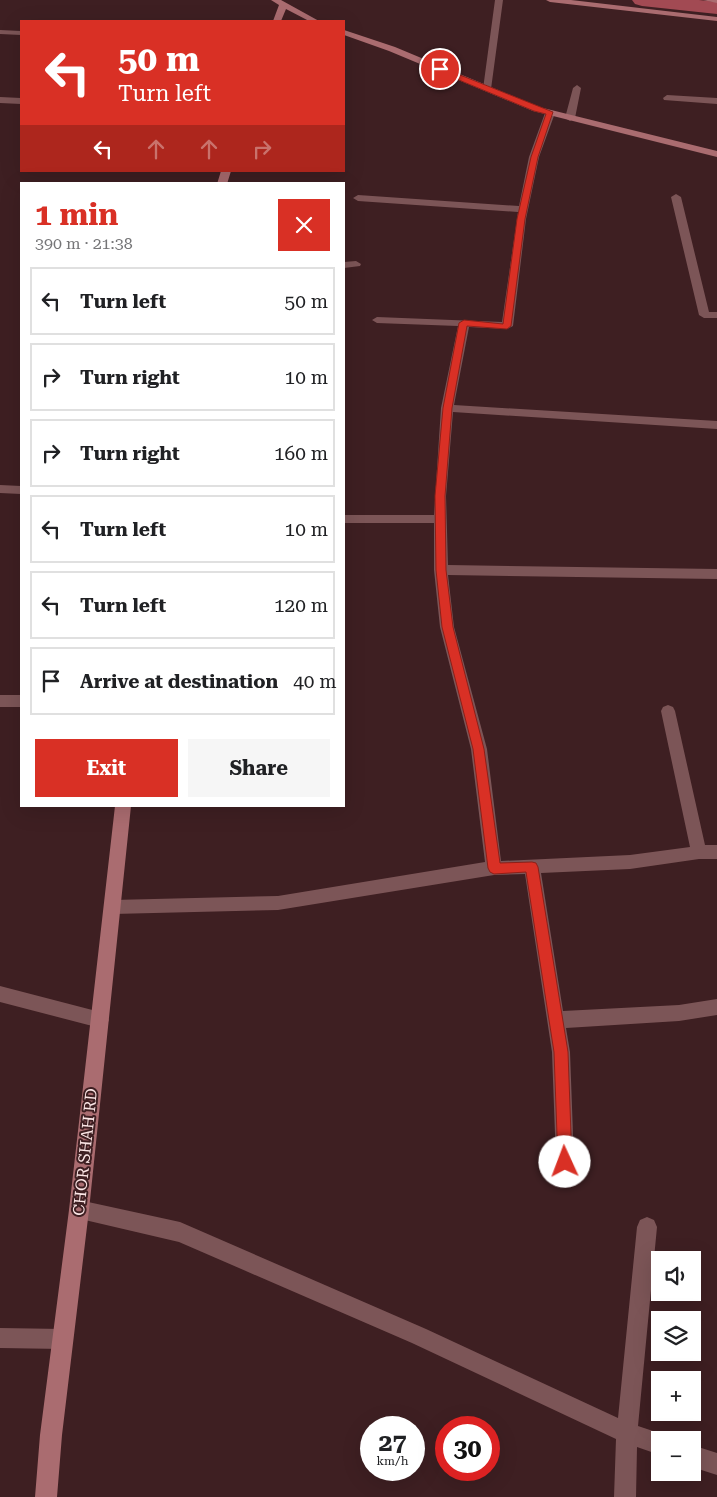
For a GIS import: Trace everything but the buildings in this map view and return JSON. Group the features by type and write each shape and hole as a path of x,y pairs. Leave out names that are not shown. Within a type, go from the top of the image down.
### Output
{"street":[{"path":"275,0 283,6 313,20"},
{"path":"487,89 499,0"},
{"path":"550,0 717,19"},
{"path":"707,0 717,1"},
{"path":"277,20 283,6"},
{"path":"0,32 20,33"},
{"path":"345,32 536,109 717,154"},
{"path":"570,118 577,88"},
{"path":"667,98 717,102"},
{"path":"0,100 20,101"},
{"path":"377,320 507,326 523,209 534,157 550,112"},
{"path":"358,198 523,209"},
{"path":"676,198 704,315 717,316"},
{"path":"345,265 356,264"},
{"path":"464,323 448,408 440,496 441,570 447,627 478,749 494,868"},
{"path":"448,408 717,425"},
{"path":"0,489 20,490"},
{"path":"345,519 440,519"},
{"path":"441,570 717,574"},
{"path":"0,701 20,701"},
{"path":"668,711 699,852"},
{"name":"CHOR SHAH RD","path":"46,1497 62,1339 79,1210 123,807"},
{"path":"113,906 278,903 494,868 630,862 699,852 717,852"},
{"path":"532,867 561,1052 565,1162"},
{"path":"0,994 100,1020"},
{"path":"556,1020 679,1012 717,1007"},
{"path":"79,1210 180,1232 419,1336 627,1433 651,1441"},
{"path":"625,1497 627,1433 647,1227"},
{"path":"0,1338 62,1339"},
{"path":"701,1459 717,1464"}],"waterway":[{"path":"642,0 717,8"}],"route":[{"path":"440,69 536,109 550,112 534,157 521,219 507,326 464,323 448,408 440,496 440,519 441,570 447,627 478,749 494,868 532,867 561,1052 565,1162"}]}
